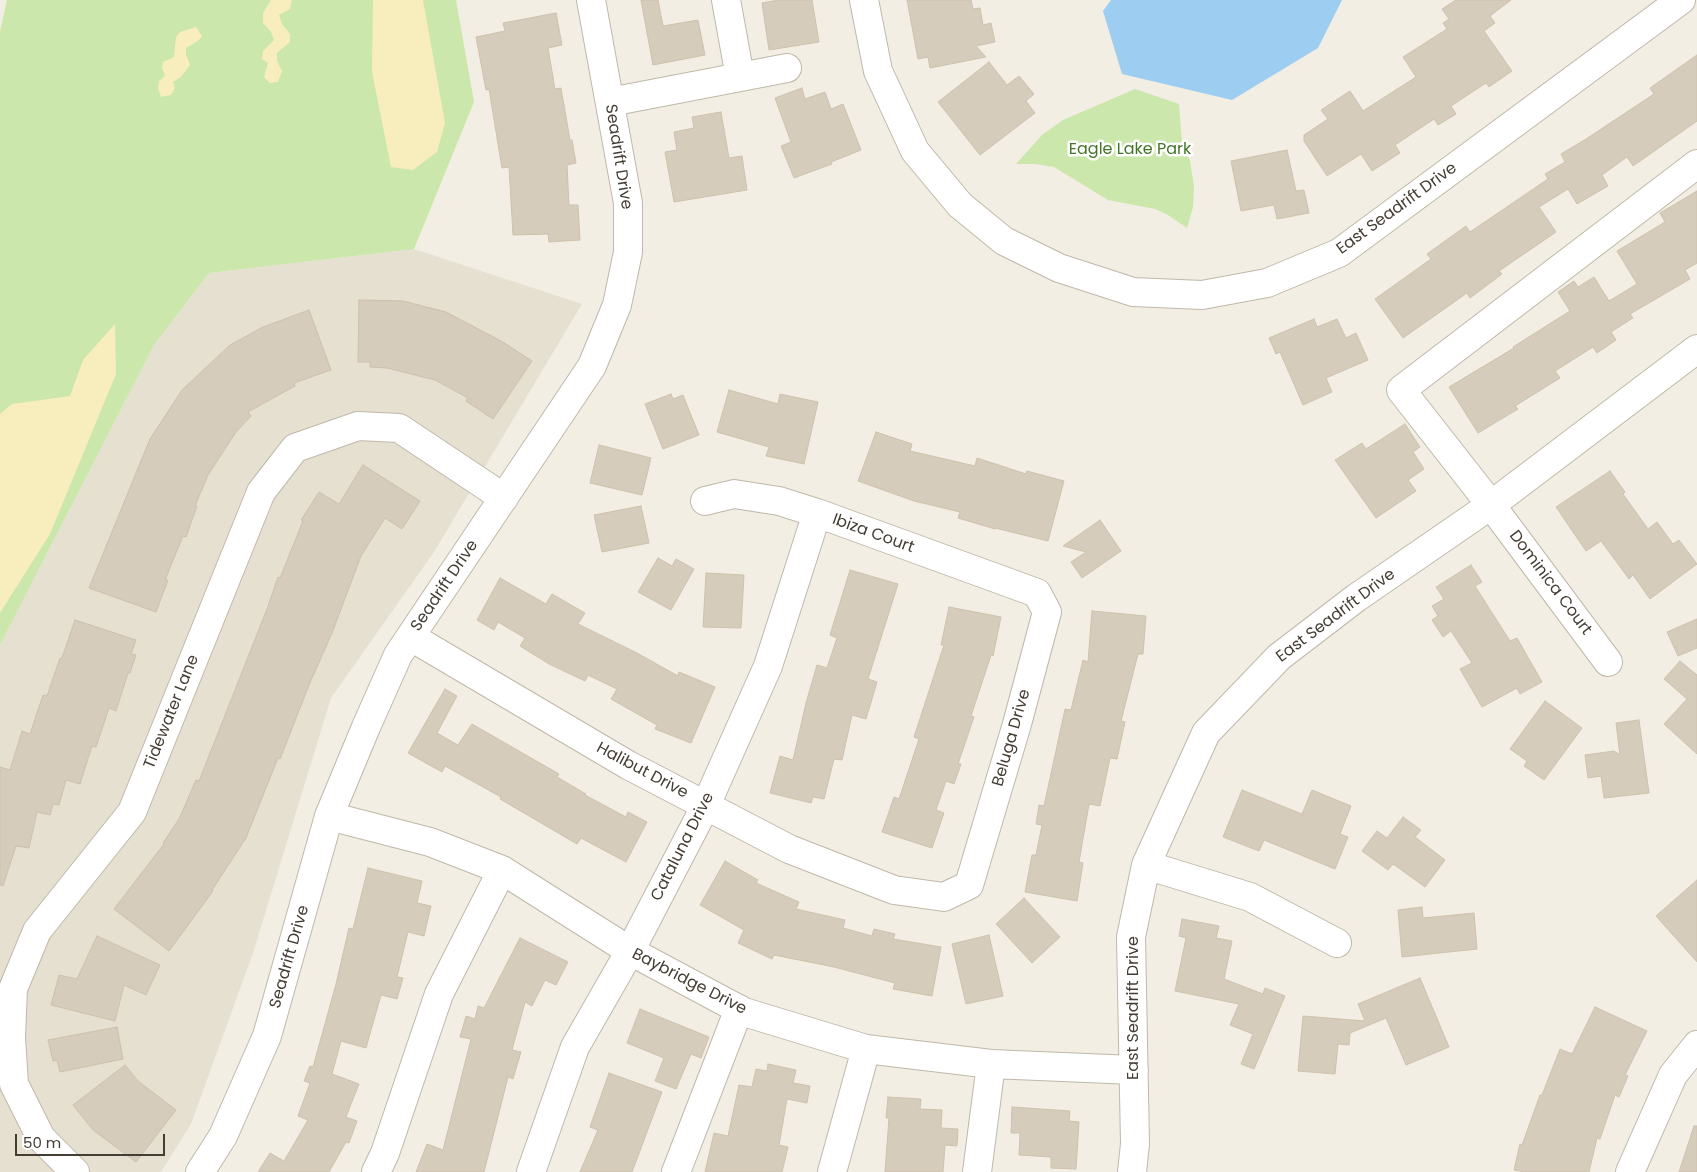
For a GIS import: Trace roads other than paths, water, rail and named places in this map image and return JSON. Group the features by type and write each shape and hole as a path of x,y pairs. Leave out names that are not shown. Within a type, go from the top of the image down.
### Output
{"street":[{"name":"Seadrift Drive","path":"200,1172 223,1136 267,1036 329,816 398,655 592,366 617,306 628,252 628,203 591,0"},
{"path":"726,0 740,77"},
{"name":"East Seadrift Drive","path":"864,0 878,71 915,151 960,205 1004,241 1059,268 1133,292 1202,295 1267,283 1339,252 1681,0"},
{"path":"610,102 787,68"},
{"name":"Dominica Court","path":"1608,662 1491,505 1401,390 1697,164"},
{"name":"East Seadrift Drive","path":"1132,1172 1135,1144 1131,937 1146,865 1206,733 1279,657 1356,598 1491,505 1697,349"},
{"name":"Tidewater Lane","path":"75,1172 41,1138 14,1084 11,1038 13,989 37,931 132,812 261,492 295,448 358,426 399,428 504,498"},
{"name":"Ibiza Court","path":"705,501 734,494 779,501 1037,593"},
{"name":"Cataluna Drive","path":"531,1172 575,1047 630,951 706,805 768,666 817,513"},
{"name":"Beluga Drive","path":"969,885 1047,612 1037,593"},
{"name":"Halibut Drive","path":"411,637 628,765 789,849 894,890 944,897 969,885"},
{"name":"Baybridge Drive","path":"329,816 430,842 502,870 630,951 739,1009 866,1049 991,1064 1134,1070"},
{"path":"1146,865 1250,897 1338,943"},
{"path":"376,1172 385,1153 439,994 502,870"},
{"path":"676,1172 739,1009"},
{"path":"1630,1172 1673,1075 1697,1045"},
{"path":"832,1172 866,1049"},
{"path":"977,1172 991,1064"}],"water":[{"path":"1111,0 1342,0 1318,48 1232,100 1122,74 1103,11"}],"park label":[{"name":"Eagle Lake Park","path":"1130,150"}]}
